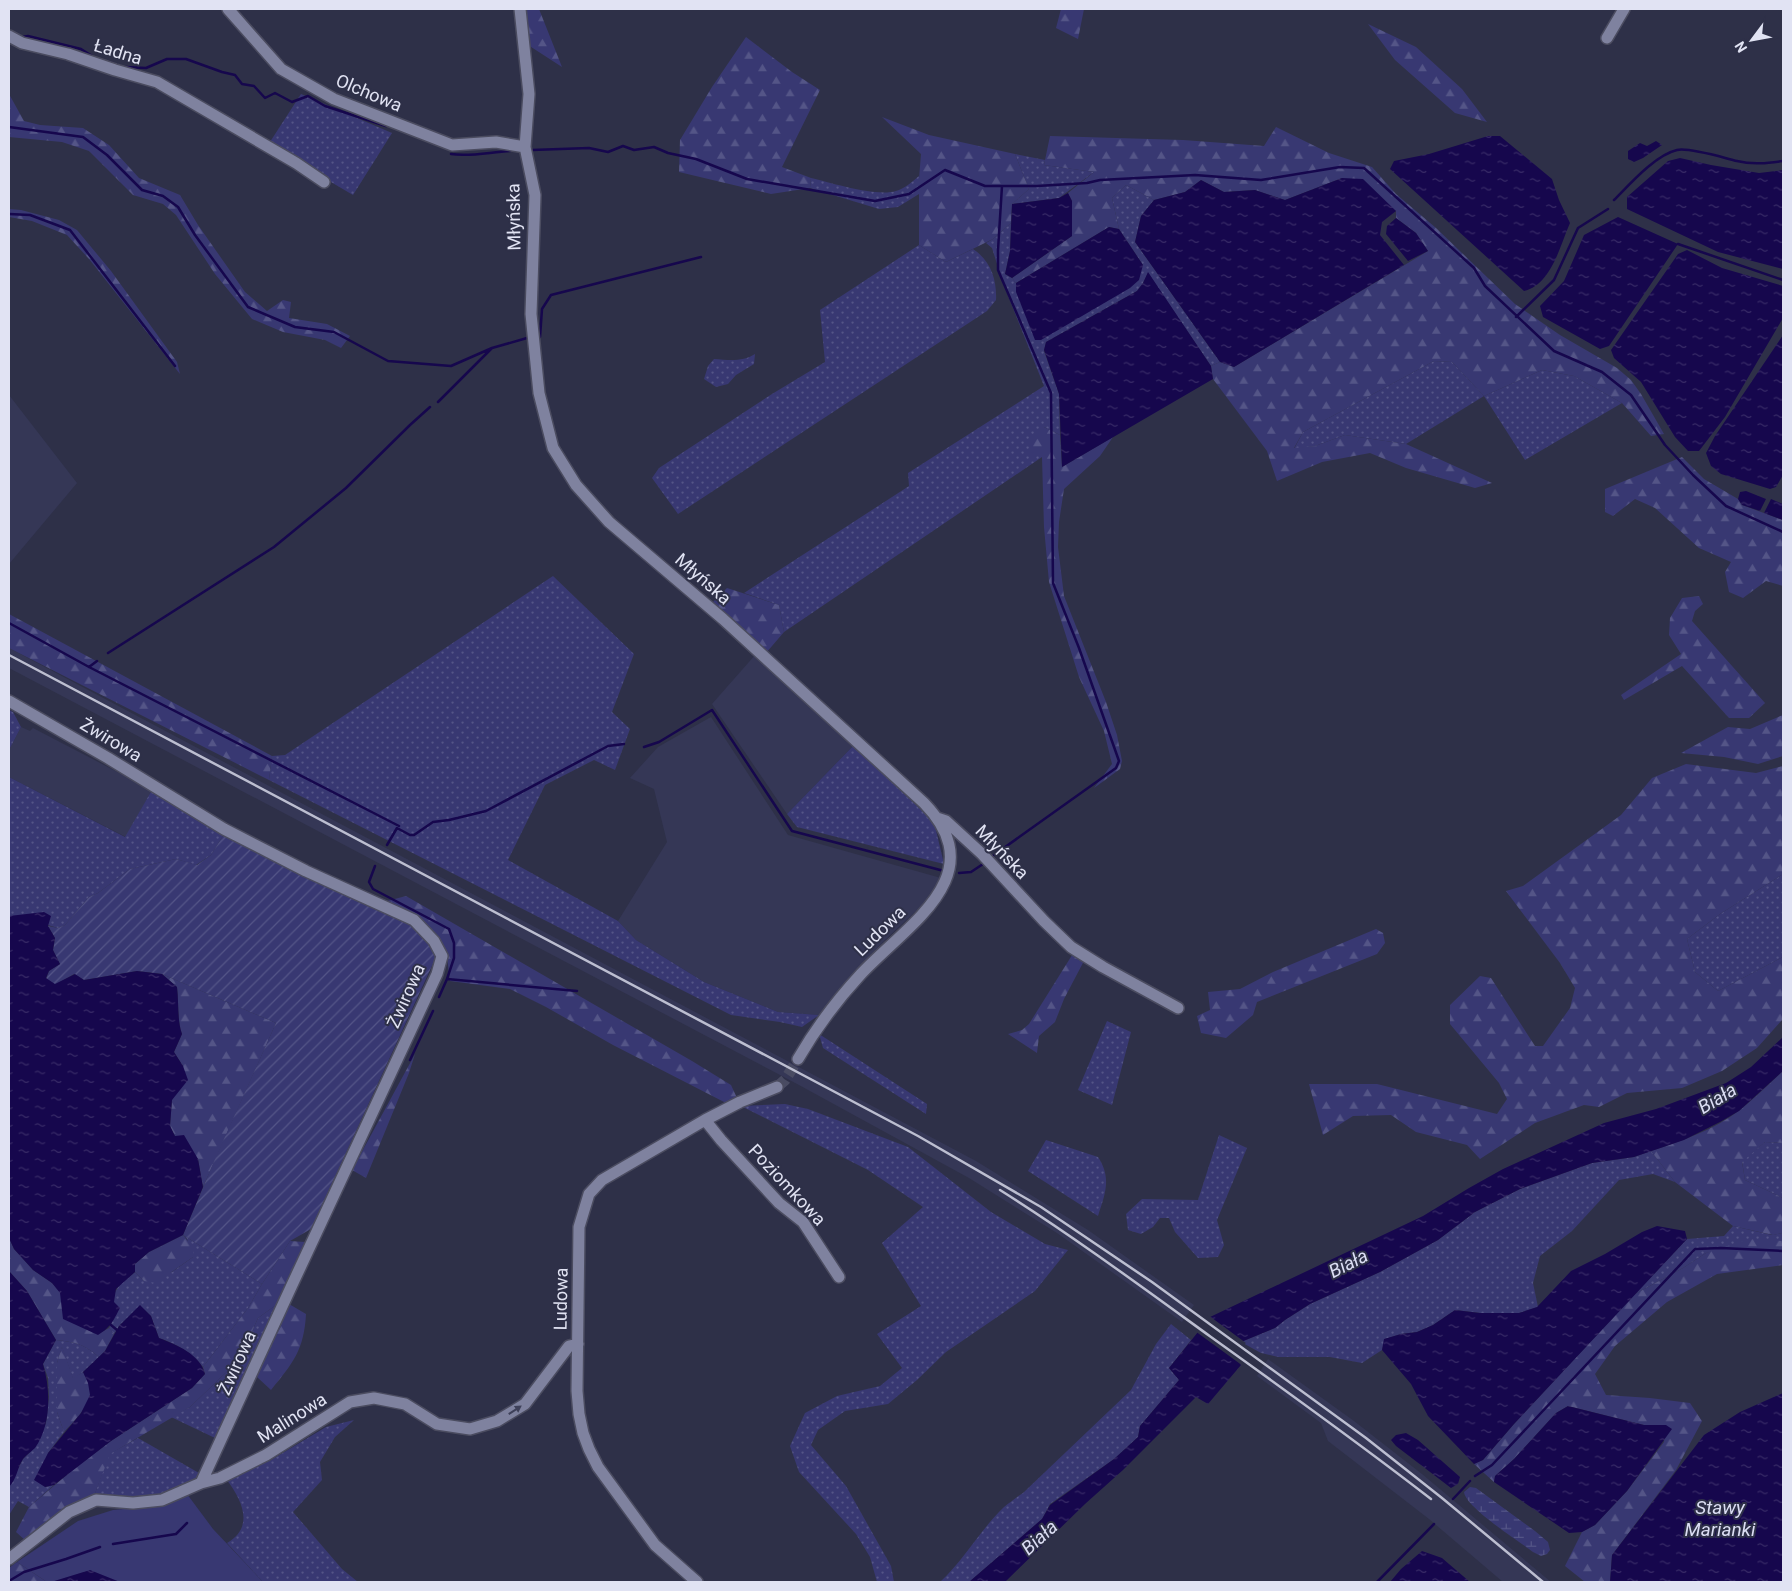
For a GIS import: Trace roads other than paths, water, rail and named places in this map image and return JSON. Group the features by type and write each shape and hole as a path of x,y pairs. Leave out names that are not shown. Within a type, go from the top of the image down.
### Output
{"street":[{"name":"Olchowa","path":"228,9 281,69 334,99 452,145 496,142 525,147"},
{"name":"Młyńska","path":"520,9 529,94 525,147 535,195 532,314 539,393 553,448 576,485 610,522 766,658 924,803 937,818 946,821 982,854 1044,921 1071,947 1103,967 1178,1008"},
{"path":"1607,38 1624,9"},
{"name":"Ładna","path":"9,36 22,43 68,54 156,82 324,182"},
{"name":"Żwirowa","path":"9,701 108,758 224,829 306,871 414,920 434,941 442,956 437,974 292,1284 202,1483"},
{"name":"Ludowa","path":"798,1059 849,986 929,907 945,884 951,858 948,841 937,818"},
{"name":"Ludowa","path":"697,1582 664,1554 645,1533 593,1458 586,1442 579,1414 577,1391 579,1232 589,1194 602,1180 705,1120 740,1102 777,1087"},
{"name":"Poziomkowa","path":"705,1120 779,1203 803,1222 839,1277"},
{"name":"Malinowa","path":"9,1560 69,1512 96,1500 133,1502 162,1500 202,1483 220,1478 266,1455 350,1402 374,1398 405,1404 437,1424 470,1429 498,1421 525,1404 569,1346 578,1344"}],"water":[{"path":"1488,136 1500,136 1552,179 1570,223 1548,273 1533,287 1524,291 1390,169 1394,161 1429,154"},
{"path":"1656,141 1662,145 1643,158 1634,162 1628,159 1628,151 1640,143 1647,146"},
{"path":"1680,158 1759,173 1783,170 1783,269 1718,252 1627,209 1627,197 1668,161"},
{"path":"1342,178 1363,179 1396,211 1382,222 1380,235 1404,265 1234,367 1220,362 1135,242 1141,216 1154,200 1185,192 1201,180 1224,192 1255,190 1285,200"},
{"path":"1068,193 1072,201 1072,236 1012,278 1005,274 1010,251 1012,204 1059,198"},
{"path":"1618,217 1678,244 1609,346 1600,349 1543,317 1540,306 1564,281 1584,235"},
{"path":"1396,218 1416,233 1428,251 1408,261 1386,234 1387,226"},
{"path":"1109,227 1119,229 1143,265 1139,280 1130,288 1041,340 1035,340 1016,292 1016,283"},
{"path":"1687,250 1722,268 1783,286 1783,318 1725,417 1699,451 1688,451 1675,437 1641,382 1614,358 1611,350 1678,254"},
{"path":"1148,272 1211,366 1213,379 1062,467 1059,394 1044,350 1046,342 1137,291"},
{"path":"1783,335 1783,475 1776,487 1770,489 1721,474 1711,466 1706,453 1715,436"},
{"path":"1746,491 1766,499 1760,511 1742,505 1738,499 1740,492"},
{"path":"1771,499 1783,504 1783,520 1764,513"},
{"path":"44,912 51,916 48,926 55,938 53,950 60,964 49,971 46,978 55,984 75,974 84,980 137,971 162,974 177,987 182,1034 174,1052 183,1066 188,1080 172,1100 170,1126 175,1136 184,1135 198,1159 203,1187 183,1235 149,1252 135,1264 135,1272 116,1289 114,1302 120,1308 109,1326 98,1335 63,1319 60,1293 52,1283 33,1270 14,1249 9,1238 9,916"},
{"name":"Biała","path":"1783,1037 1783,1071 1739,1111 1720,1122 1684,1140 1634,1157 1592,1163 1520,1189 1475,1212 1438,1240 1380,1272 1310,1304 1275,1328 1241,1342 1231,1352 1241,1365 1208,1404 1196,1397 1123,1470 1005,1582 969,1582 1042,1519 1050,1505 1114,1459 1138,1437 1140,1426 1179,1380 1169,1368 1210,1317 1423,1216 1503,1169 1604,1123 1656,1109 1726,1083 1751,1067"},
{"path":"1657,1226 1685,1231 1687,1239 1514,1424 1483,1460 1474,1464 1428,1416 1411,1384 1382,1350 1384,1339 1417,1332 1433,1325 1455,1310 1480,1313 1519,1313 1537,1307 1571,1271 1642,1232"},
{"path":"9,1271 27,1291 56,1340 43,1364 48,1396 47,1419 44,1429 35,1448 23,1459 14,1481 9,1487"},
{"path":"140,1305 151,1316 159,1338 187,1351 198,1361 205,1374 192,1388 111,1441 54,1485 45,1487 34,1480 48,1453 81,1413 90,1395 88,1383 83,1372 105,1351 119,1326"},
{"name":"Stawy Marianki","path":"1783,1393 1783,1582 1610,1582 1612,1555 1704,1435 1740,1412"},
{"path":"1568,1406 1644,1425 1666,1425 1672,1429 1627,1491 1595,1525 1582,1532 1569,1533 1494,1482 1495,1476 1514,1459 1556,1413"},
{"path":"1406,1433 1418,1440 1460,1477 1458,1484 1451,1488 1396,1446 1391,1440 1396,1435"},
{"path":"1422,1551 1442,1558 1470,1582 1390,1582 1401,1569"},
{"path":"90,1570 120,1582 51,1582"}],"waterway":[{"path":"22,37 28,36 81,49 92,56"},
{"path":"125,67 146,68 167,59 186,59 235,75 242,84 254,86 265,98 275,93 292,102 308,96 325,106 386,126"},
{"path":"109,62 120,66"},
{"path":"9,127 83,137 107,155 142,190 163,196 178,207 195,235 248,307 295,327 334,332 388,361 451,366 492,348"},
{"path":"532,150 589,148 608,152 623,146 634,150 654,147 668,153 696,159 747,179 875,201 909,194 945,170 985,186 1037,186 1087,183 1100,180 1195,175 1261,180 1340,167 1364,168 1474,268 1485,286 1554,351 1602,372 1631,395 1665,445 1726,506 1783,532"},
{"path":"1614,200 1651,164 1677,150 1698,151 1749,163 1783,161"},
{"path":"451,154 473,155 510,151"},
{"path":"994,855 1116,768 1119,761 1079,648 1053,583 1051,393 998,270 1002,186"},
{"path":"1516,317 1554,280 1578,228 1608,209"},
{"path":"9,214 30,215 70,230 175,366"},
{"path":"1678,244 1783,280"},
{"path":"540,337 542,309 551,295 701,257"},
{"path":"438,402 492,348 527,338"},
{"path":"108,653 274,547 346,488 430,407"},
{"path":"9,623 89,667 399,826"},
{"path":"89,667 97,661"},
{"path":"644,747 659,742 712,710 792,831 944,871"},
{"path":"387,845 397,828 410,835 414,835 433,822 486,811 608,746 624,744"},
{"path":"959,873 971,872 983,864"},
{"path":"375,866 369,882 373,889 449,929 454,943 454,958 447,979 577,991"},
{"path":"439,997 447,979"},
{"path":"410,1060 433,1011"},
{"path":"1475,1476 1492,1465 1695,1249 1721,1248 1783,1251"},
{"path":"111,1325 117,1330"},
{"path":"1453,1499 1470,1481"},
{"path":"113,1544 176,1534 187,1523"},
{"path":"1377,1582 1434,1524"},
{"path":"9,1581 24,1572 100,1547"}],"tunnel":[{"path":"777,1087 785,1080 798,1059"}],"railway":[{"path":"9,655 918,1136 1041,1207 1152,1282 1366,1438 1543,1582"},
{"path":"1000,1190 1054,1225 1133,1281 1322,1417 1431,1499"}]}
